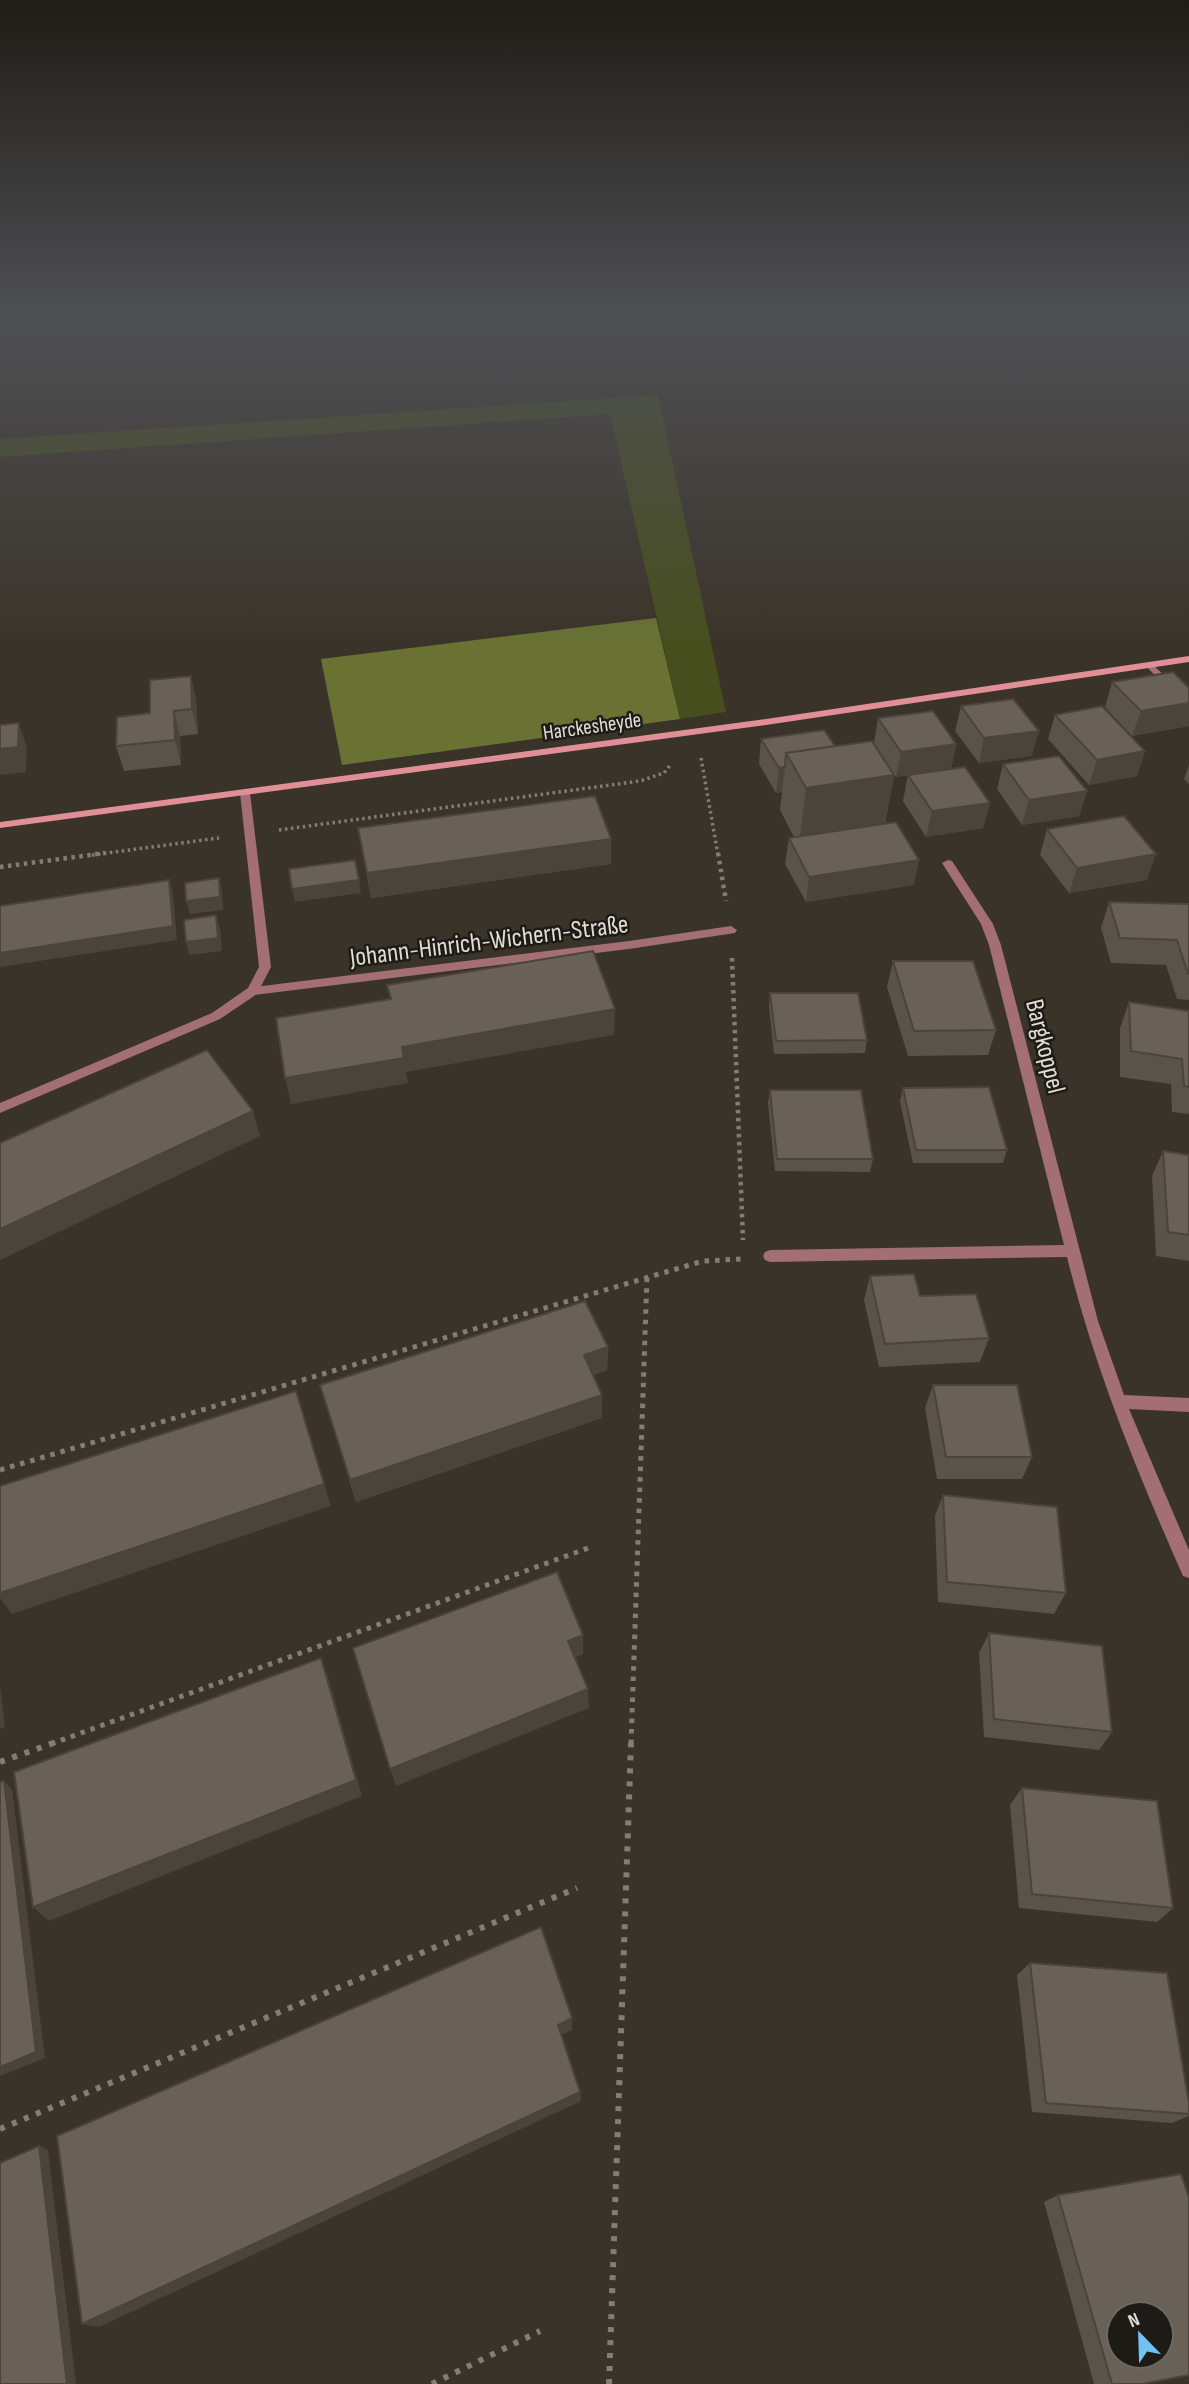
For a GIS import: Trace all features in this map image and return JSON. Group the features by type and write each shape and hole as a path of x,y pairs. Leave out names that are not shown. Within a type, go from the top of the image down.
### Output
{"main road":[{"name":"Harckesheyde","path":"0,825 766,722 1189,659"}],"street":[{"path":"1150,665 1189,705"},
{"path":"245,793 265,967 253,991"},
{"name":"Bargkoppel","path":"948,863 987,924 995,945 1090,1321 1118,1402 1189,1570"},
{"name":"Johann-Hinrich-Wichern-Straße","path":"0,1108 216,1016 253,991 615,947 731,930"},
{"path":"770,1256 1073,1251"},
{"path":"1118,1402 1189,1405"}],"path":[{"path":"703,747 701,758 731,930 743,1245"},
{"path":"0,867 248,834"},
{"path":"0,1470 703,1261 770,1256"},
{"path":"609,2384 647,1277"},
{"path":"0,1762 592,1547"},
{"path":"0,2129 577,1888"},
{"path":"432,2384 540,2331"}],"green space":[{"path":"191,426 436,426 0,457 0,439"},
{"path":"613,426 665,426 726,712 680,719"},
{"path":"656,618 680,719 342,765 321,659"}],"building":[{"path":"1173,672 1189,688 1189,703 1141,711 1112,682"},
{"path":"191,676 192,709 174,711 175,740 116,746 117,717 150,713 150,680"},
{"path":"1013,699 1039,731 984,738 961,706"},
{"path":"1102,706 1145,751 1097,760 1055,715"},
{"path":"933,711 956,744 901,752 878,718"},
{"path":"19,723 18,747 0,749 0,725"},
{"path":"824,730 835,746 786,753 785,767 779,768 761,739"},
{"path":"872,741 894,775 806,788 786,753"},
{"path":"1059,756 1087,791 1029,800 1003,764"},
{"path":"965,767 990,803 932,811 908,775"},
{"path":"595,796 611,839 367,873 358,828"},
{"path":"1124,816 1156,854 1077,868 1047,829"},
{"path":"896,822 919,860 809,877 789,838"},
{"path":"355,860 359,880 292,889 289,869"},
{"path":"219,878 220,897 186,901 185,883"},
{"path":"169,880 173,926 0,953 0,906"},
{"path":"1109,902 1189,904 1189,974 1177,940 1120,938"},
{"path":"216,915 218,938 186,942 184,920"},
{"path":"593,951 615,1009 402,1047 404,1058 285,1078 276,1018 391,999 387,985"},
{"path":"893,961 973,961 996,1030 914,1031"},
{"path":"770,993 858,993 867,1040 776,1041"},
{"path":"1129,1002 1189,1011 1189,1087 1184,1086 1182,1059 1131,1051"},
{"path":"207,1050 253,1111 0,1229 0,1143"},
{"path":"989,1087 1007,1150 916,1150 903,1088"},
{"path":"770,1090 861,1090 873,1159 777,1159"},
{"path":"1163,1151 1189,1155 1189,1235 1168,1232"},
{"path":"914,1274 920,1296 976,1294 989,1338 885,1344 870,1276"},
{"path":"585,1301 608,1347 584,1355 602,1395 350,1480 320,1385"},
{"path":"933,1385 1017,1385 1032,1457 946,1457"},
{"path":"296,1391 324,1484 0,1593 0,1486"},
{"path":"943,1495 1057,1507 1066,1593 947,1582"},
{"path":"557,1572 583,1635 568,1641 588,1689 390,1769 353,1648"},
{"path":"989,1633 1102,1646 1112,1732 994,1719"},
{"path":"321,1658 356,1780 33,1907 14,1772"},
{"path":"4,1781 36,2052 0,2067 0,1782"},
{"path":"1022,1788 1157,1801 1173,1908 1032,1894"},
{"path":"541,1927 572,2018 558,2025 580,2092 82,2324 57,2136"},
{"path":"1030,1963 1167,1973 1189,2114 1046,2103"},
{"path":"39,2146 67,2384 0,2384 0,2163"},
{"path":"1181,2174 1189,2198 1189,2375 1142,2384 1112,2384 1108,2370 1175,2370 1175,2300 1105,2300 1105,2360 1058,2195"}]}
